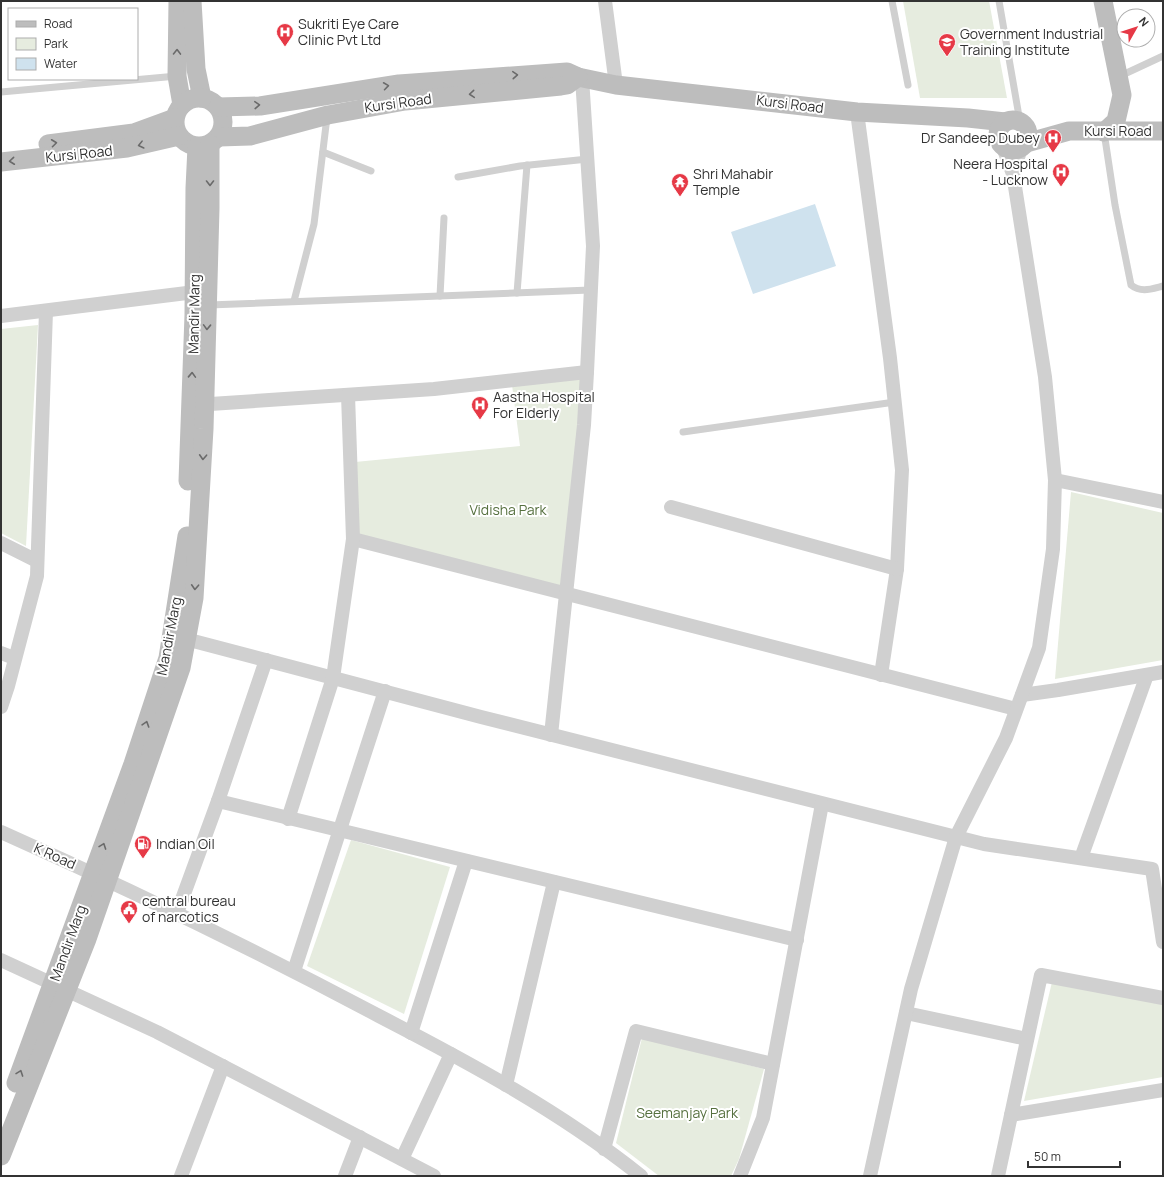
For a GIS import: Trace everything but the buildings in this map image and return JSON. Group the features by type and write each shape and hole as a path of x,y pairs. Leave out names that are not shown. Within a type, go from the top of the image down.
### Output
{"main road":[{"path":"178,1 178,120 187,143 209,142"},
{"path":"1,1156 60,987 181,668 179,637 194,598 201,298 209,142 223,127 223,117 210,103 196,69 192,1"},
{"path":"1103,1 1122,94 1116,121 1104,132"},
{"name":"Kursi Road","path":"210,103 260,106 398,84 567,72 580,78 616,85 857,112 968,118 1014,135 1069,131 1163,131"},
{"name":"Kursi Road","path":"209,142 250,136 328,115 405,100 561,86 567,85 580,78"},
{"path":"178,120 195,98 210,103"},
{"name":"Kursi Road","path":"1,149 134,133 178,120"},
{"name":"Kursi Road","path":"1,162 127,148 178,120"},
{"name":"Mandir Marg","path":"1,1123 60,987"}],"street":[{"path":"605,1 616,85"},
{"path":"551,735 584,425 593,246 588,159 580,78"},
{"path":"857,112 895,402 902,470 898,569 881,675"},
{"path":"870,1176 906,1013 956,837 1006,738 1039,648 1052,549 1055,480 1045,377 1013,174 1014,135"},
{"path":"1,316 201,298"},
{"path":"1,707 37,576 46,311"},
{"path":"198,405 434,389 587,372"},
{"path":"288,819 333,678 353,539 348,395"},
{"path":"1055,480 1163,502"},
{"path":"671,507 898,569"},
{"path":"353,539 1016,709"},
{"path":"1,543 37,561"},
{"path":"179,637 551,735 984,844 1152,869 1163,942"},
{"path":"1,653 14,658"},
{"path":"177,913 218,801 266,660"},
{"path":"1022,695 1163,672"},
{"path":"1081,858 1147,674"},
{"path":"294,972 384,691"},
{"path":"218,801 796,940"},
{"path":"740,1176 764,1118 822,804"},
{"name":"K Road","path":"1,832 101,876 177,913 411,1032 558,1116 641,1176"},
{"path":"411,1032 466,861"},
{"path":"506,1085 554,882"},
{"path":"1,960 157,1032 434,1176"},
{"path":"998,1176 1041,976 1163,998"},
{"path":"906,1013 1028,1039"},
{"path":"604,1149 636,1031 774,1064"},
{"path":"402,1159 451,1054"},
{"path":"181,1176 223,1066"},
{"path":"1011,1115 1163,1090"},
{"path":"345,1176 360,1137"}],"lane":[{"path":"892,1 908,85"},
{"path":"999,1 1014,135"},
{"path":"1118,78 1163,56"},
{"path":"138,80 177,76"},
{"path":"1,92 133,80"},
{"path":"294,301 314,224 328,115"},
{"path":"1104,132 1115,205 1131,285 1136,289 1144,290 1163,286"},
{"path":"323,152 371,171"},
{"path":"458,177 527,165 588,159"},
{"path":"517,293 527,165"},
{"path":"440,296 444,218"},
{"path":"201,298 294,301 590,290"},
{"path":"683,432 895,402"}],"green space":[{"path":"903,1 989,1 1007,98 920,98"},
{"path":"38,325 26,546 1,533 1,329"},
{"name":"Vidisha Park","path":"582,377 564,590 356,536 355,462 520,446 512,385"},
{"path":"1071,492 1163,513 1163,660 1055,679"},
{"path":"351,840 450,867 404,1014 307,966"},
{"path":"1052,982 1163,1004 1163,1077 1024,1101"},
{"name":"Seemanjay Park","path":"642,1038 764,1069 739,1159 731,1176 659,1176 616,1143"}],"water":[{"path":"815,204 836,266 753,294 731,232"}],"place":[{"name":"Sukriti Eye Care Clinic Pvt Ltd","path":"285,47"},
{"name":"Government Industrial Training Institute","path":"947,57"},
{"name":"Dr Sandeep Dubey","path":"1053,153"},
{"name":"Neera Hospital - Lucknow","path":"1061,187"},
{"name":"Shri Mahabir Temple","path":"680,197"},
{"name":"Aastha Hospital For Elderly","path":"480,420"},
{"name":"Indian Oil","path":"143,859"},
{"name":"central bureau of narcotics","path":"129,924"}]}
